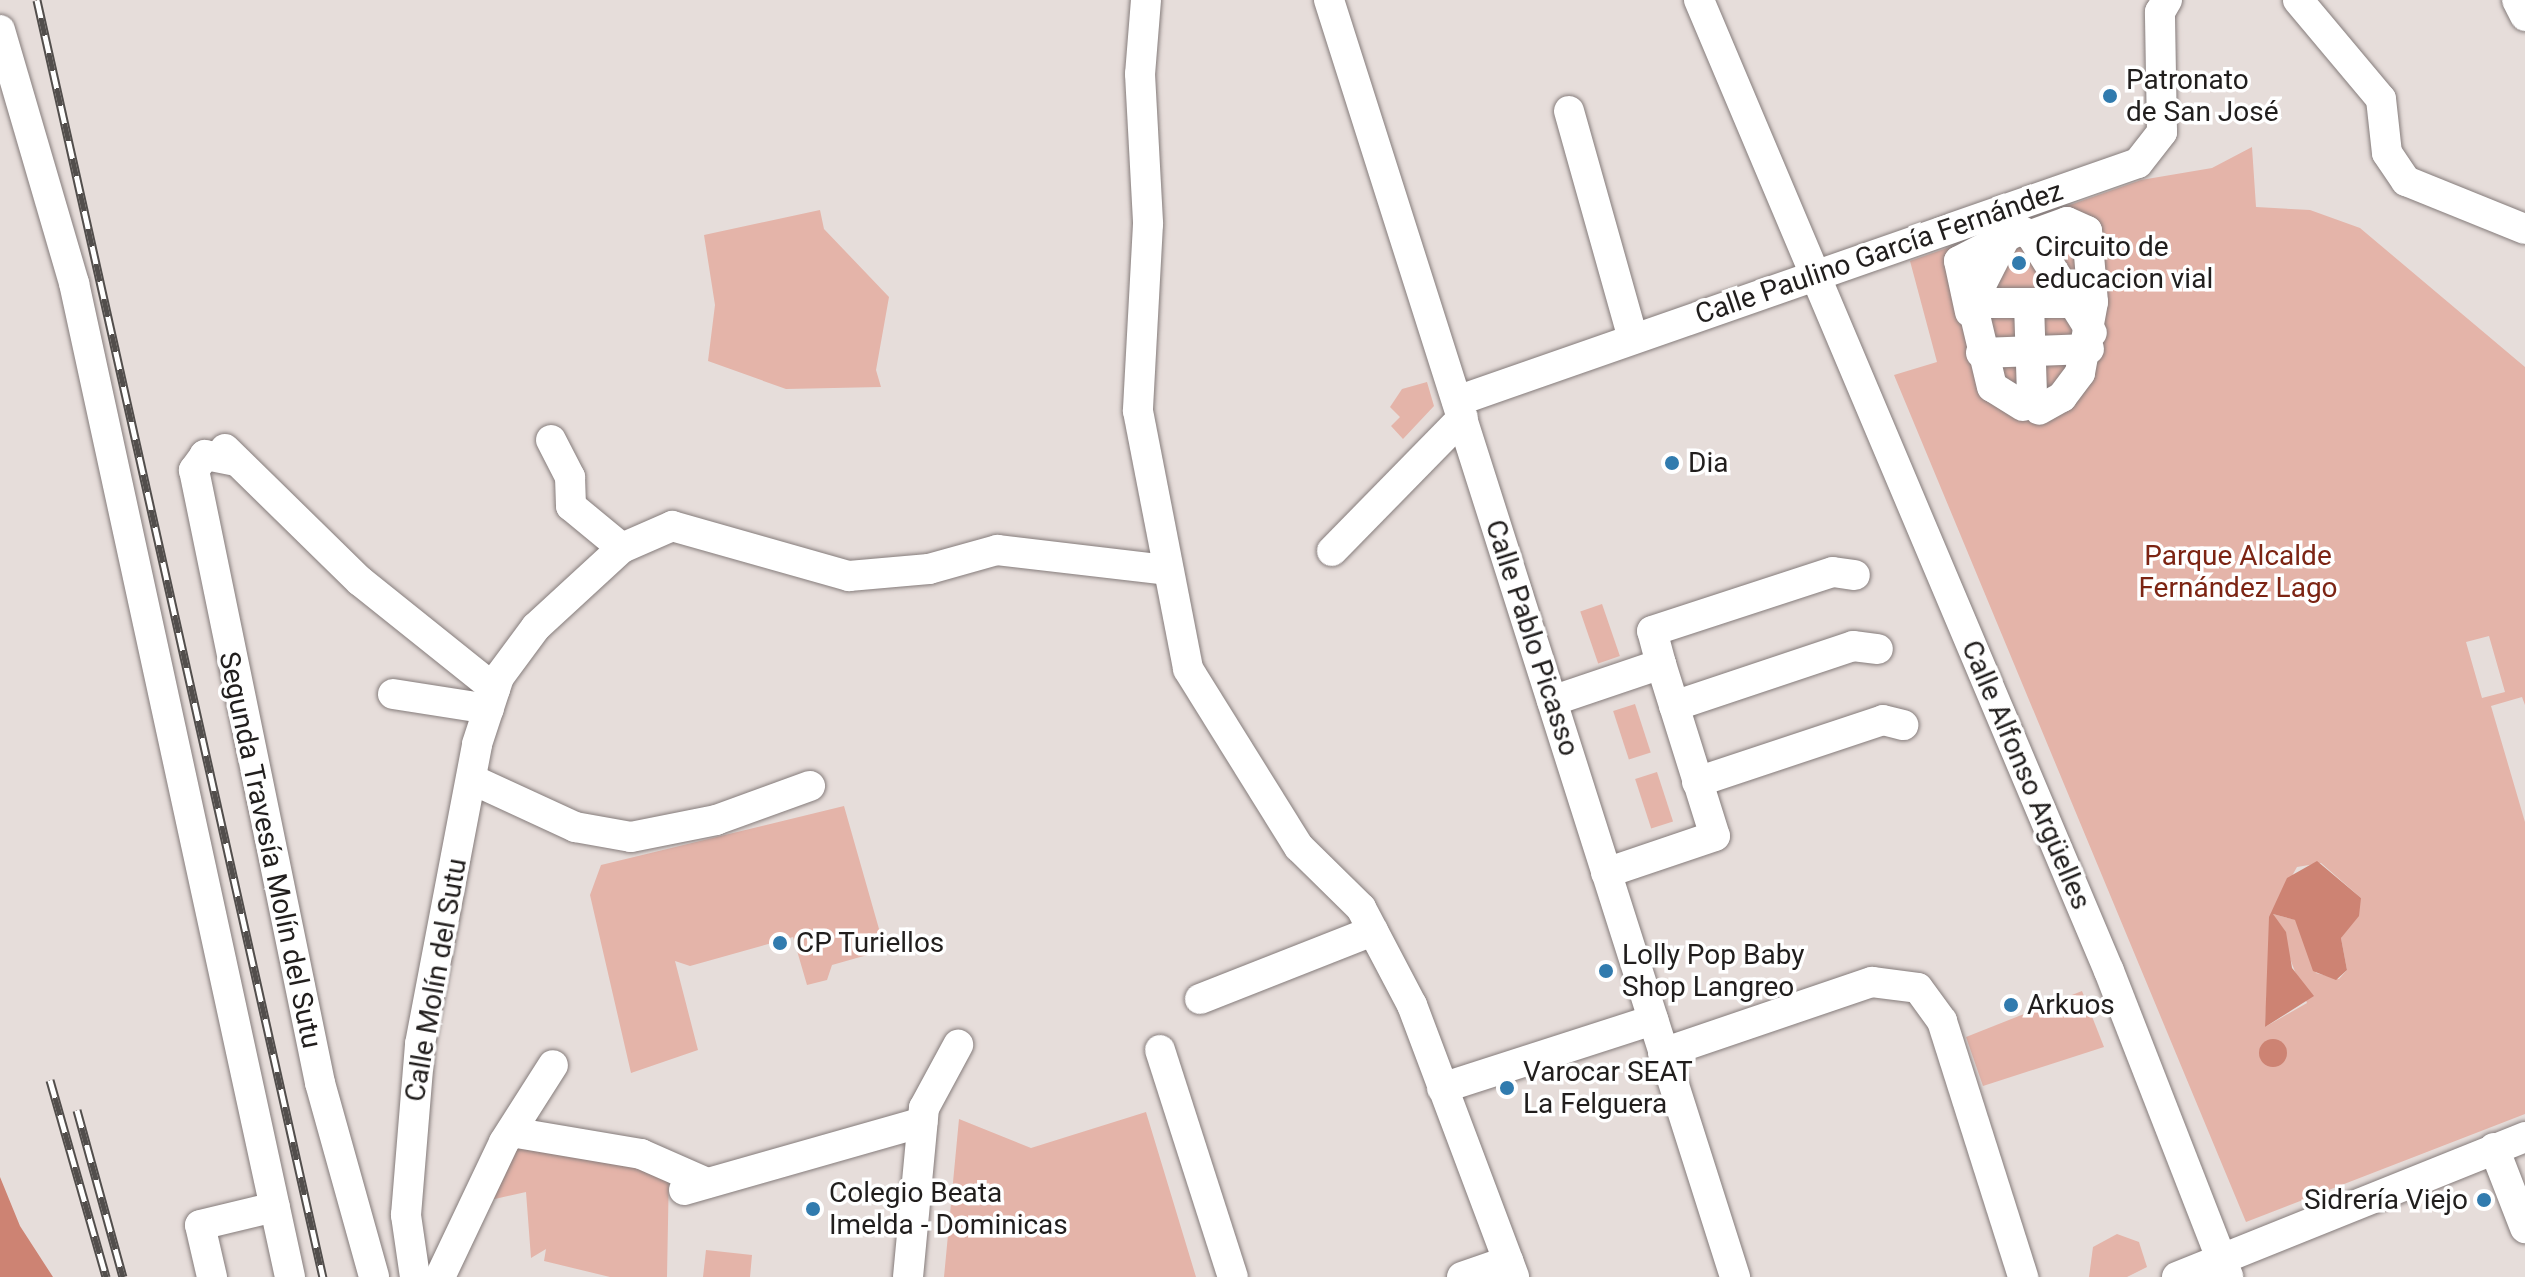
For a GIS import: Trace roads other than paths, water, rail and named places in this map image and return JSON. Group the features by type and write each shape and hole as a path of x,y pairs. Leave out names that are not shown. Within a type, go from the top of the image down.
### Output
{"street":[{"path":"1146,0 1140,74 1148,224 1138,411 1188,669 1207,706 1299,847 1361,908 1373,931 1442,1088 1511,1269 1462,1277"},
{"name":"Calle Pablo Picasso","path":"1329,0 1735,1277"},
{"name":"Calle Alfonso Argüelles","path":"1699,0 2224,1265"},
{"path":"2158,0 2167,0"},
{"name":"Calle Paulino García Fernández","path":"1460,409 1633,338 2138,163 2162,132 2160,12 2167,0"},
{"path":"2298,0 2381,99 2387,153 2406,181 2525,229"},
{"path":"2517,0 2525,16"},
{"path":"0,30 74,283 290,1277"},
{"path":"1569,111 1633,338"},
{"path":"2076,223 2090,247 2090,341 2071,387 2031,403 1998,395 1981,353 1971,308 1956,265 2037,227 2076,223"},
{"path":"2019,234 2052,270 2090,341"},
{"path":"2052,270 2090,247"},
{"path":"1971,308 2072,303"},
{"path":"2029,304 2031,403"},
{"path":"1981,353 2031,351 2090,341"},
{"path":"1332,551 1460,409"},
{"path":"551,440 570,477 571,506 622,548"},
{"name":"Segunda Travesía Molín del Sutu","path":"374,1277 320,1083 202,516 197,461 215,454 230,455 360,581 492,699"},
{"name":"Calle Molín del Sutu","path":"415,1277 406,1215 420,1044 471,779 492,699 536,627 622,548 672,526 849,576 929,569 997,550 1168,570"},
{"path":"1606,873 1715,836 1652,631 1833,572 1855,575"},
{"path":"1674,706 1853,646 1878,649"},
{"path":"1552,701 1661,664"},
{"path":"393,694 492,699"},
{"path":"1697,782 1883,720 1903,725"},
{"path":"471,779 575,827 631,837 716,820 810,786"},
{"path":"1200,999 1373,931"},
{"path":"1663,1053 1872,982 1918,988 1942,1021 2023,1277"},
{"path":"1442,1088 1653,1020"},
{"path":"908,1277 923,1122 958,1045"},
{"path":"1160,1050 1233,1277"},
{"path":"440,1277 511,1132 553,1065"},
{"path":"511,1132 641,1154 695,1186 923,1122"},
{"path":"2177,1277 2224,1265 2525,1137"},
{"path":"2494,1148 2525,1228"},
{"path":"212,1277 200,1225 275,1207"}],"railway":[{"path":"37,0 323,1277"},
{"path":"50,1080 106,1277"},
{"path":"77,1110 123,1277"}],"place":[{"name":"Patronato de San José","path":"2110,96"},
{"name":"Circuito de educacion vial","path":"2019,263"},
{"name":"Dia","path":"1672,463"},
{"name":"CP Turiellos","path":"780,943"},
{"name":"Lolly Pop Baby Shop Langreo","path":"1606,971"},
{"name":"Arkuos","path":"2011,1005"},
{"name":"Varocar SEAT La Felguera","path":"1507,1088"},
{"name":"Sidrería Viejo","path":"2484,1200"},
{"name":"Colegio Beata Imelda - Dominicas","path":"813,1209"}],"park label":[{"name":"Parque Alcalde Fernández Lago","path":"2238,572"}]}
